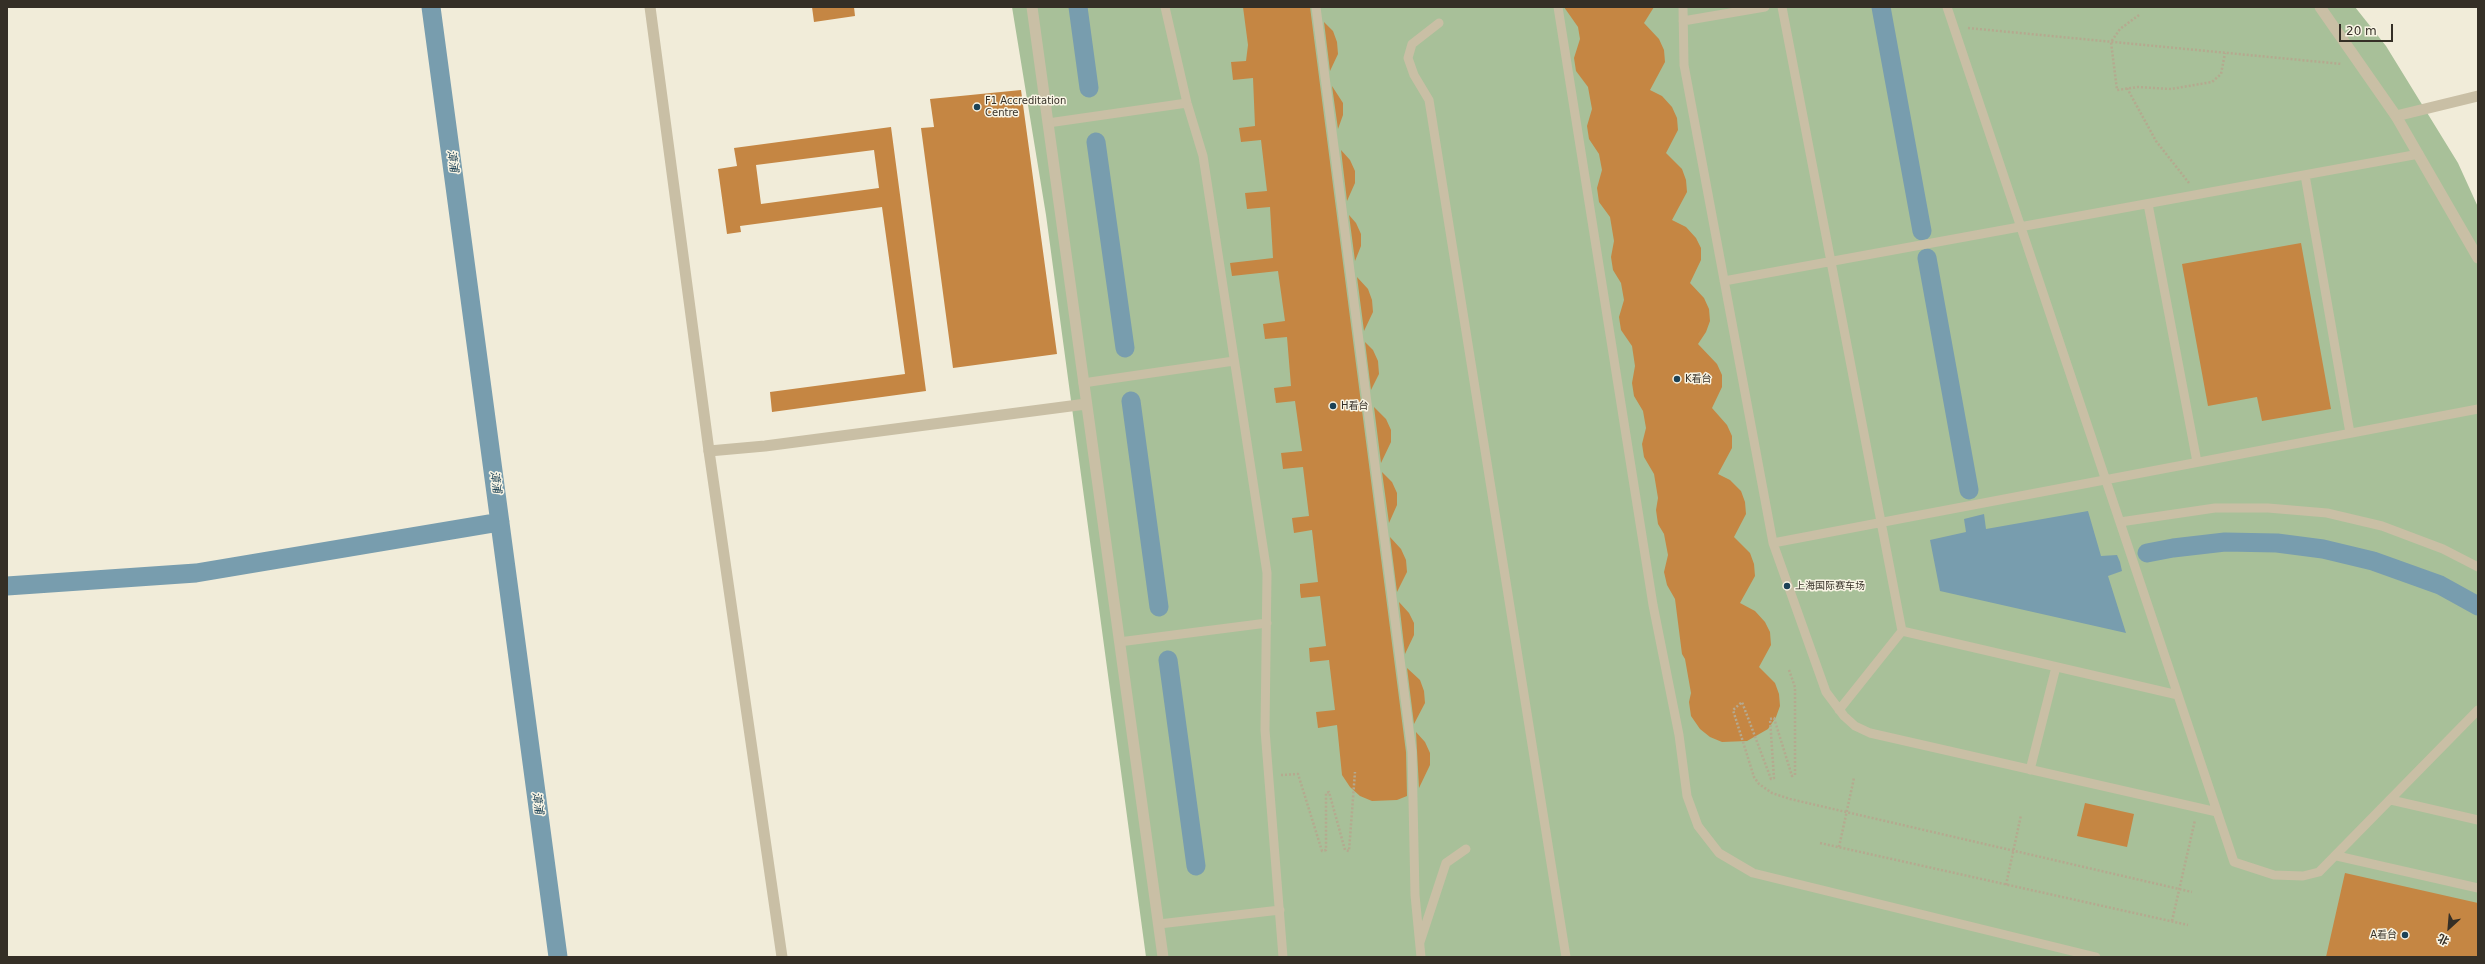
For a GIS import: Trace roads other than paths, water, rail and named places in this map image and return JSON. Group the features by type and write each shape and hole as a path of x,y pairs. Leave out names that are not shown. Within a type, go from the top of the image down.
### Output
{"street":[{"path":"650,7 709,451 782,957"},
{"path":"1032,7 1163,957"},
{"path":"2320,7 2363,66 2396,116 2478,258"},
{"path":"2396,116 2478,96"},
{"path":"709,451 765,446 1086,404"}],"lane":[{"path":"1165,7 1187,103 1202,156 1267,573 1265,730 1284,957"},
{"path":"1316,7 1412,752 1415,895 1421,957"},
{"path":"1558,7 1653,605 1679,735 1687,796 1698,826 1719,853 1752,873 2096,957"},
{"path":"1683,7 1684,65 1773,543 1826,692 1839,710 1855,726 1870,733 2217,812"},
{"path":"1683,21 1765,7"},
{"path":"1782,7 1902,631 1839,710"},
{"path":"1947,7 2234,862 2251,869 2274,875 2311,875 2319,872 2337,856 2478,710"},
{"path":"1439,23 1412,44 1408,58 1414,76 1429,100 1566,957"},
{"path":"1048,123 1187,103"},
{"path":"1724,281 2419,154"},
{"path":"2305,175 2350,433"},
{"path":"2148,204 2197,462"},
{"path":"1084,383 1234,361"},
{"path":"1773,543 2478,409"},
{"path":"2120,522 2215,508 2268,508 2327,513 2382,526 2443,548 2478,567"},
{"path":"1119,642 1267,623"},
{"path":"1902,631 2178,696"},
{"path":"2030,770 2056,667"},
{"path":"2391,800 2478,820"},
{"path":"1419,945 1446,862 1466,849"},
{"path":"2337,856 2478,888"},
{"path":"1158,924 1280,910"}],"water":[{"path":"2088,511 2101,556 2117,555 2120,562 2122,571 2108,576 2126,633 1940,591 1930,540 1966,532 1964,519 1984,514 1986,529"}],"waterway":[{"name":"漳浦","path":"431,7 558,957"},
{"path":"1078,7 1089,88"},
{"path":"1881,7 1922,231"},
{"path":"1096,142 1125,348"},
{"path":"1927,258 1969,490"},
{"path":"1131,401 1159,607"},
{"path":"7,586 196,573 500,522"},
{"path":"2147,553 2173,548 2225,542 2277,543 2323,549 2373,561 2440,585 2478,606"},
{"path":"1168,660 1196,866"}],"place":[{"name":"F1 Accreditation Centre","path":"977,107"},
{"name":"K看台","path":"1677,379"},
{"name":"H看台","path":"1333,406"},
{"name":"上海国际赛车场","path":"1787,586"},
{"name":"A看台","path":"2405,935"}]}
